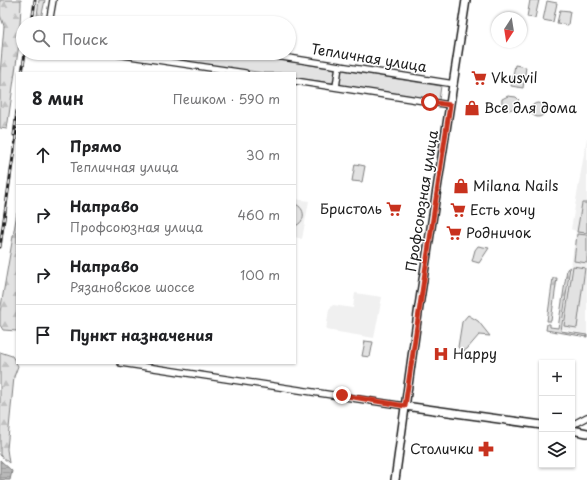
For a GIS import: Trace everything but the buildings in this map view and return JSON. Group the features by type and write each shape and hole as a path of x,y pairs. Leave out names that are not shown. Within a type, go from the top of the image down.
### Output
{"main road":[{"name":"Профсоюзная улица","path":"395,480 466,0"},
{"path":"405,406 539,425"},
{"path":"575,431 587,433"}],"street":[{"path":"50,16 53,0"},
{"name":"Тепличная улица","path":"296,59 454,84"},
{"path":"157,60 238,72"},
{"path":"336,87 339,66"},
{"path":"296,81 450,105"},
{"path":"128,364 342,395 405,406"},
{"path":"575,423 587,417"}],"shaded area":[{"path":"587,137 587,334 562,329 576,231 571,229"},
{"path":"296,199 309,201 302,239 296,237"},
{"path":"355,293 382,297 374,338 326,330 329,309 333,305 353,308"},
{"path":"0,460 12,471 10,480 0,480"}],"green space":[{"path":"0,0 21,0 20,16 16,16 17,60 7,129 0,128 0,74 4,26 0,15"},
{"path":"39,0 45,0 42,16 37,16"},
{"path":"530,0 539,0 535,18 527,17"},
{"path":"547,1 557,3 553,22 543,20"},
{"path":"560,10 570,11 568,25 557,23"},
{"path":"175,60 281,60 335,69 333,83 296,78 296,72 257,72"},
{"path":"515,65 526,67 523,88 511,86"},
{"path":"342,70 441,86 439,100 340,85"},
{"path":"508,96 516,97 519,100 510,110 504,108 502,101 502,99"},
{"path":"538,103 543,105 545,110 543,115 538,117 533,115 531,110 533,105"},
{"path":"355,164 365,166 362,182 352,181"},
{"path":"582,203 587,203 587,233 577,232"},
{"path":"296,204 303,212 303,218 296,226"},
{"path":"16,219 16,331 3,330 0,325 0,312"},
{"path":"577,234 587,235 587,263 574,261"},
{"path":"478,246 489,248 479,263 472,261 475,250"},
{"path":"573,266 585,268 577,328 564,326"},
{"path":"570,267 561,331 587,335 587,337 546,330 547,324 550,324 550,327 558,328 567,269"},
{"path":"553,278 557,278 551,321 547,321"},
{"path":"468,315 478,321 490,336 479,335 467,349 462,352 458,347 462,322"},
{"path":"365,341 373,342 370,357 362,356"},
{"path":"0,352 12,356 18,366 14,377 7,449 9,463 0,455"}],"railway":[{"path":"33,16 35,0"},
{"path":"22,72 24,60"},
{"path":"14,135 16,119"},
{"path":"0,247 16,136"}],"place":[{"name":"Vkusvil","path":"479,78"},
{"name":"Все для дома","path":"472,108"},
{"name":"Milana Nails","path":"461,186"},
{"name":"Бристоль","path":"394,209"},
{"name":"Есть хочу","path":"458,210"},
{"name":"Родничок","path":"454,233"},
{"name":"Happy","path":"441,354"},
{"name":"Столички","path":"486,449"}],"route":[{"path":"342,395 405,406 450,105 430,102"}]}
